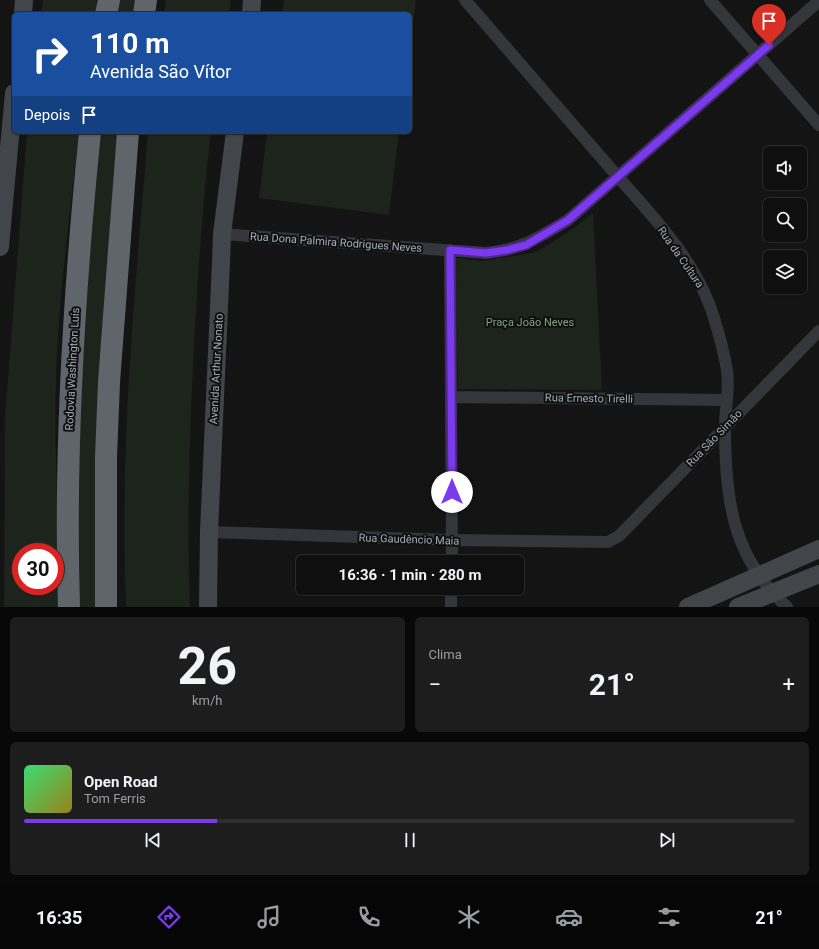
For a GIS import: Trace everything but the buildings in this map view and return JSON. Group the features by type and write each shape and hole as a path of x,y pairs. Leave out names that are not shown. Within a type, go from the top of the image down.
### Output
{"highway":[{"path":"106,12 109,0"},
{"path":"144,12 146,0"},
{"name":"Rodovia Washington Luís","path":"69,607 68,514 71,371 76,277 90,134"},
{"path":"106,607 106,457 109,382 128,134"}],"main road":[{"path":"23,12 24,0"},
{"path":"251,12 252,0"},
{"path":"0,247 12,115"},
{"name":"Avenida Arthur Nonato","path":"208,607 209,532 222,234 236,134"},
{"path":"688,607 819,549"},
{"path":"738,607 819,574"}],"street":[{"name":"Rua da Cultura","path":"465,0 670,237 701,283 714,317 728,371 725,426 727,489 736,531 740,544 759,575 773,594 787,607"},
{"path":"710,0 759,54 819,125"},
{"name":"Rua Dona Palmira Rodrigues Neves","path":"222,234 486,253 526,245 568,220 618,178 819,1"},
{"path":"450,250 452,555"},
{"name":"Rua São Simão","path":"608,542 619,536 819,331"},
{"name":"Rua Ernesto Tirelli","path":"451,397 726,400"},
{"name":"Rua Gaudêncio Maia","path":"209,532 452,540 608,542"},
{"path":"451,595 451,607"}],"green space":[{"path":"43,0 97,0 95,12 41,12"},
{"path":"116,0 137,0 135,12 113,12"},
{"path":"166,0 231,0 229,12 164,12"},
{"path":"284,0 416,0 412,31 412,12 282,12"},
{"path":"27,134 79,134 57,352 56,448 59,543 12,543 12,595 62,595 62,607 4,607 5,418"},
{"path":"99,134 119,134 99,607 78,607 77,419"},
{"path":"148,134 211,134 199,260 192,389 189,498 190,607 126,607 124,548 126,429 133,310"},
{"path":"267,134 399,134 389,215 259,198"},
{"name":"Praça João Neves","path":"593,213 602,390 458,389 456,258 482,261 537,252 571,230"}],"route":[{"path":"452,492 450,250 486,253 507,250 526,245 568,220 769,45"}]}
